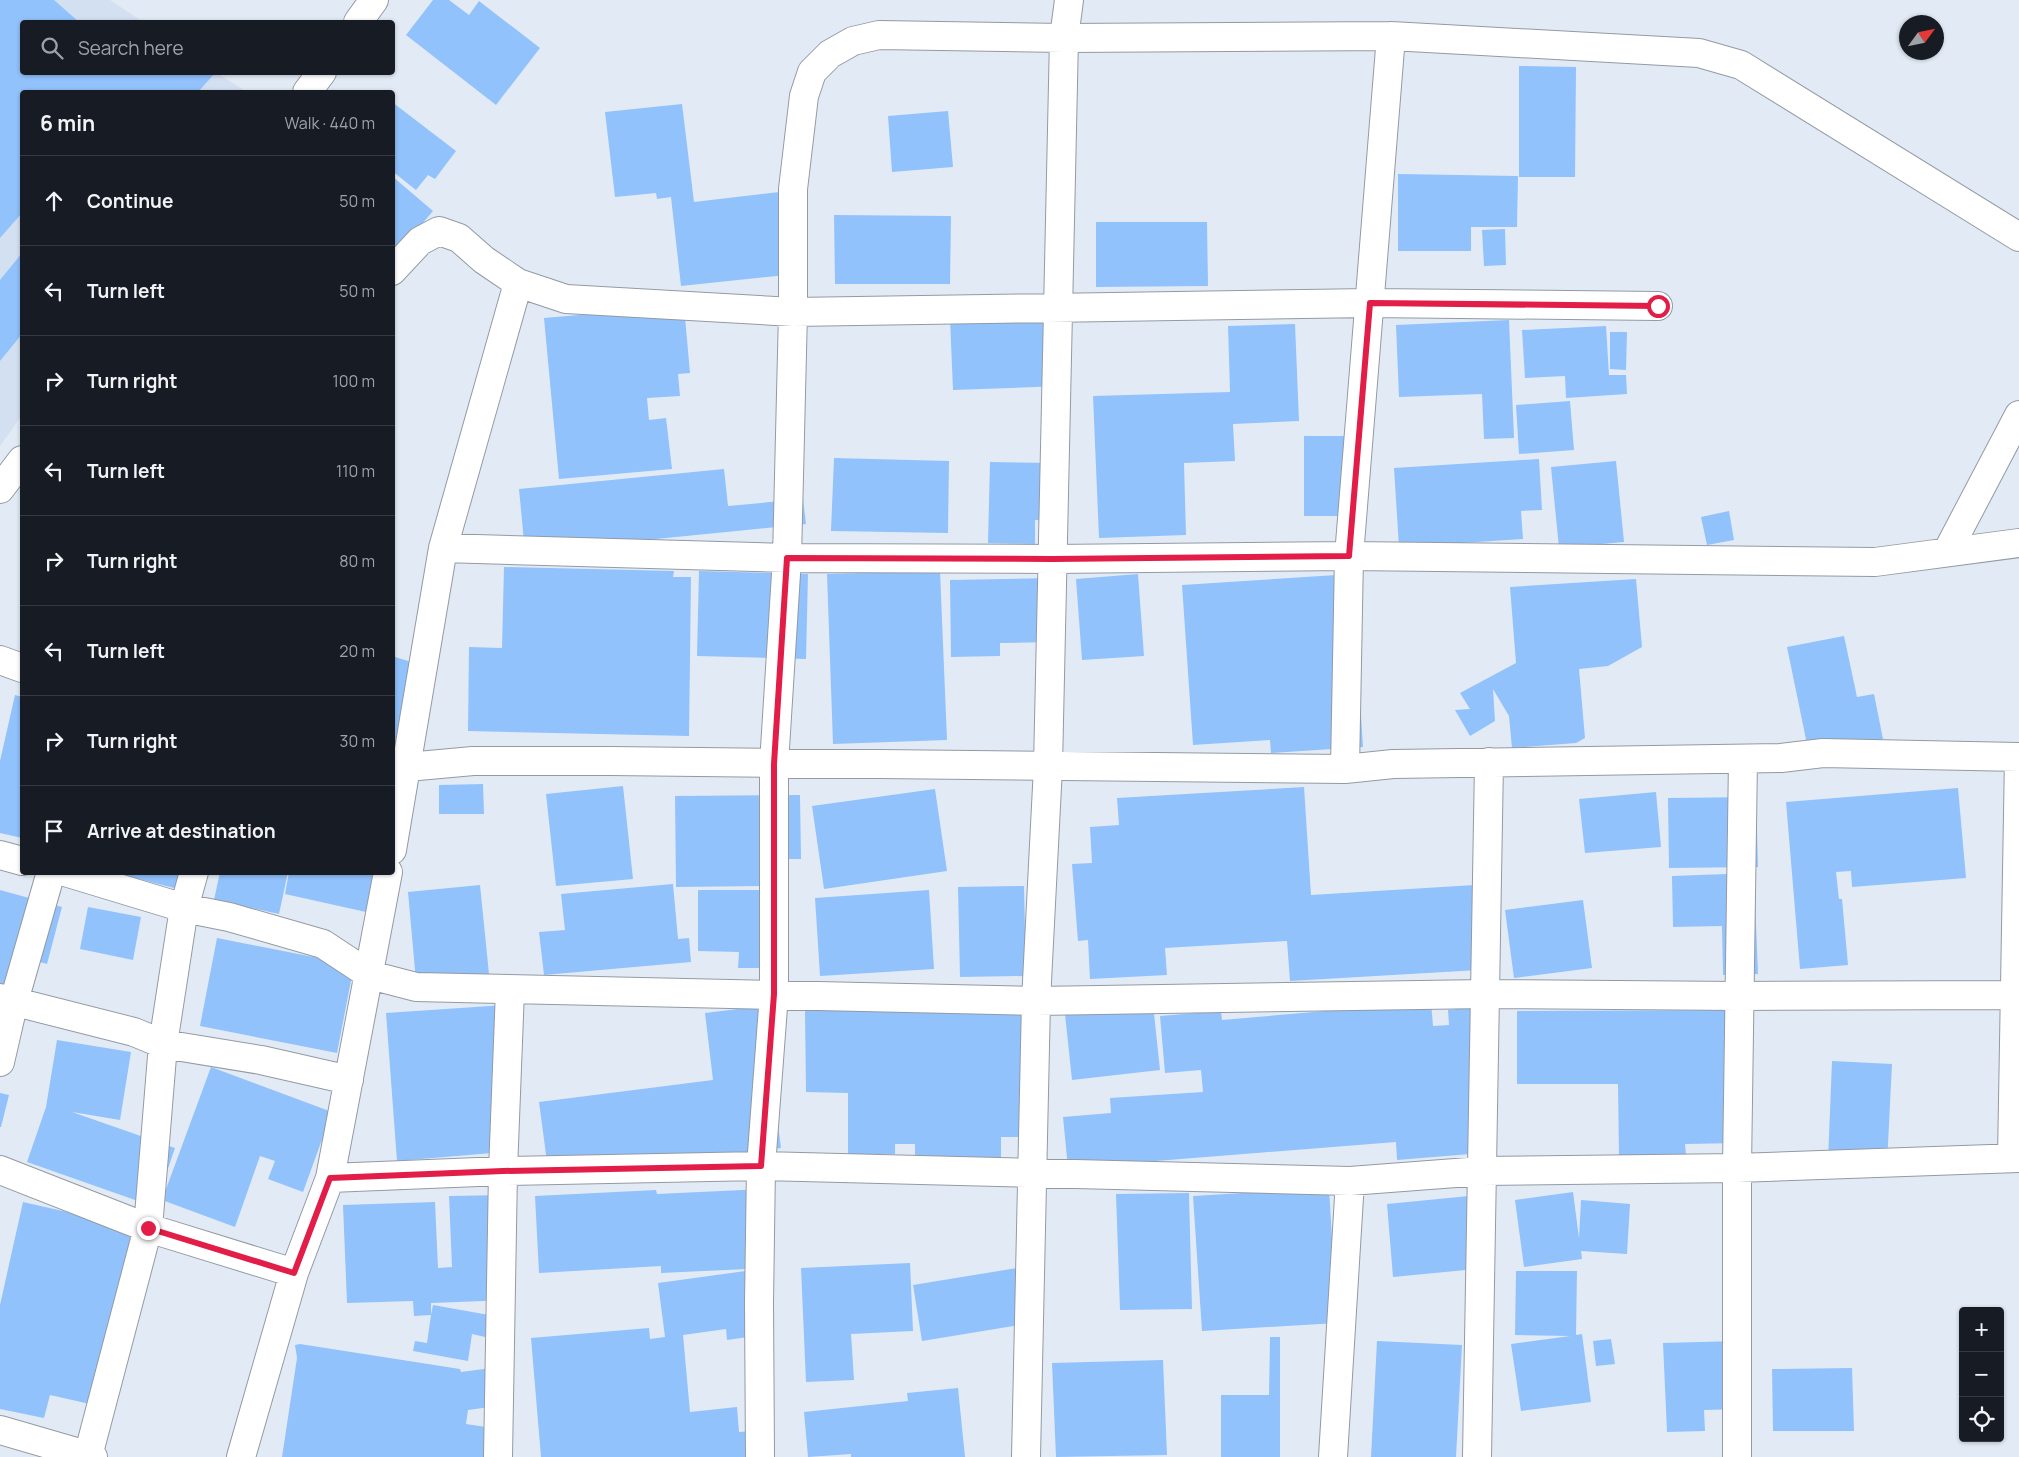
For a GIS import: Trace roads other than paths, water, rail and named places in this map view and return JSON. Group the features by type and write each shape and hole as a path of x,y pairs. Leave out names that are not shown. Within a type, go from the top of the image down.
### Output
{"street":[{"path":"359,20 374,0"},
{"path":"1026,1457 1034,1173 1036,1001 1048,767 1064,38 1069,0"},
{"path":"760,1457 759,1303 761,1166 774,994 774,764 787,558 794,312 793,190 804,96 812,72 838,49 853,41 879,35 1064,38 1392,36 1699,53 1740,65 2019,237"},
{"path":"1345,769 1349,556 1392,36"},
{"path":"308,90 320,75"},
{"path":"395,268 420,242 439,231 459,238 484,260 518,283 566,299 794,312 1370,303 1658,306"},
{"path":"395,818 400,766 443,548 518,283"},
{"path":"1947,552 2019,415"},
{"path":"0,489 20,463"},
{"path":"443,548 787,558 1052,559 1349,556 1875,562 2019,543"},
{"path":"0,660 20,667"},
{"path":"330,1178 503,1171 761,1166 1350,1182 1482,1171 1737,1168 2016,1158 2014,995 2019,757 1823,753 1781,758 1393,764 1345,769 473,761 400,766"},
{"path":"1737,1457 1737,1168 1743,759"},
{"path":"1476,1457 1489,762"},
{"path":"0,856 20,861"},
{"path":"0,1062 7,1000 50,875"},
{"path":"75,875 184,908 229,917 323,944 370,975 416,986 510,990 571,989 1036,1001 1486,994 1739,996 2014,995"},
{"path":"0,1430 57,1453 90,1456 148,1228 163,1044 184,908 193,875"},
{"path":"241,1457 294,1273 330,1178 387,875"},
{"path":"498,1457 503,1171 510,990"},
{"path":"7,1000 134,1032 163,1044 261,1060 349,1080"},
{"path":"0,1170 148,1228 294,1273"},
{"path":"1333,1457 1350,1182"}]}
